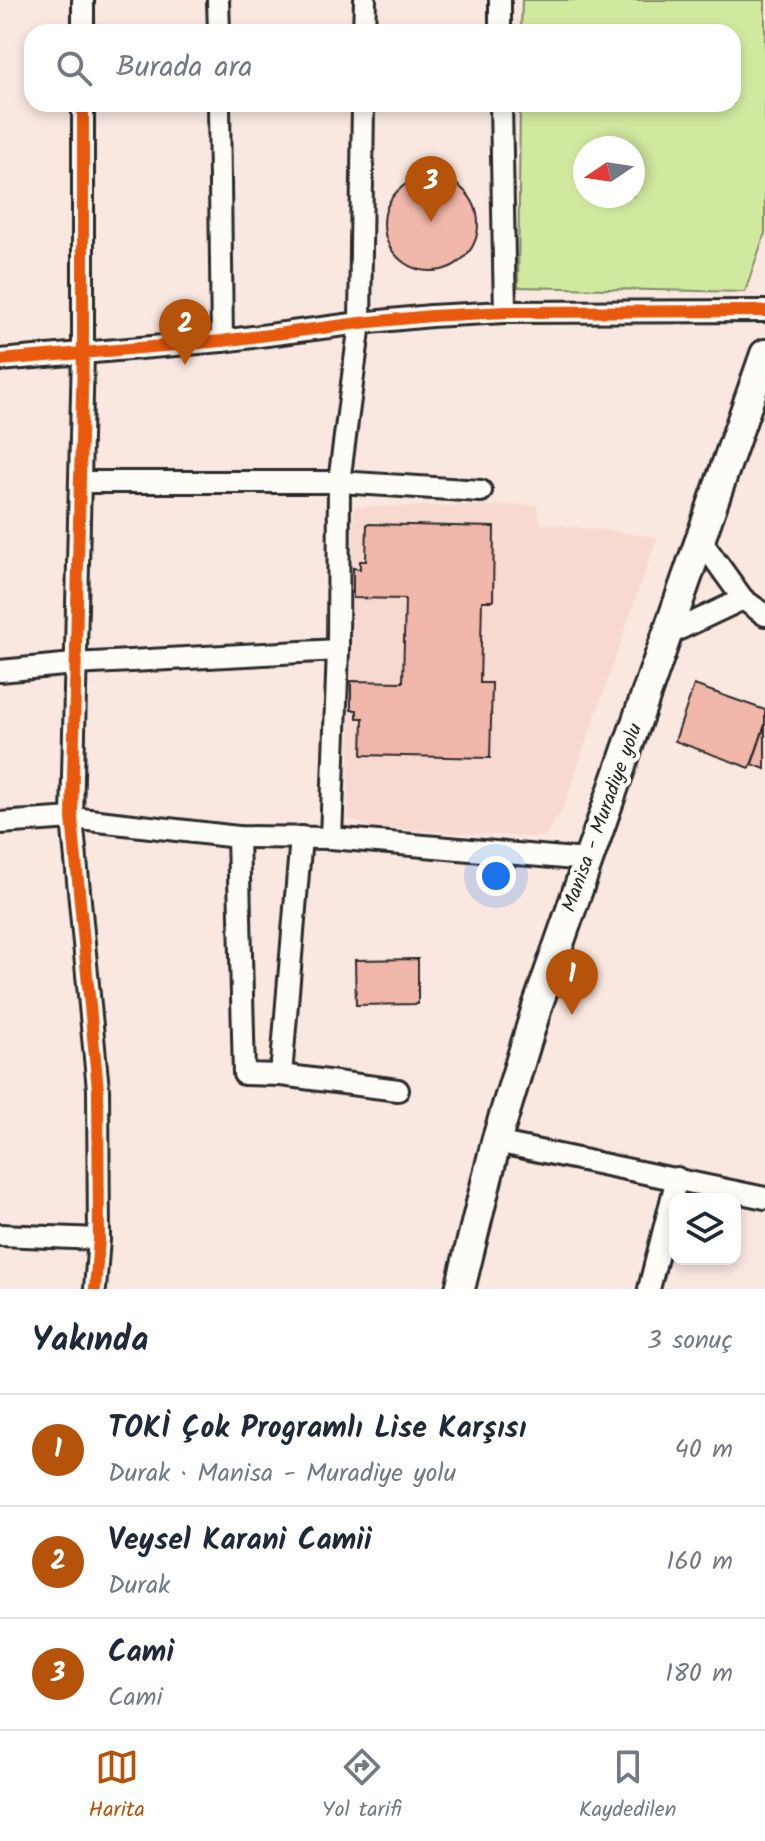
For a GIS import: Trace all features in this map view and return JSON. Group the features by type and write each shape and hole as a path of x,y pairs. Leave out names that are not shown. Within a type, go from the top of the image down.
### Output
{"main road":[{"name":"Manisa - Muradiye yolu","path":"460,1289 496,1142 538,1004 765,354"}],"street":[{"path":"83,0 83,24"},
{"path":"218,0 219,24"},
{"path":"364,24 365,0"},
{"path":"500,0 500,24"},
{"path":"83,112 83,352 72,818 98,1089 99,1239 95,1289"},
{"path":"219,112 222,341"},
{"path":"331,838 338,650 339,482 360,323 363,112"},
{"path":"501,112 505,312"},
{"path":"0,360 222,341 360,323 505,312 765,311"},
{"path":"80,482 339,482 481,491"},
{"path":"700,539 743,599 765,615"},
{"path":"669,634 743,599"},
{"path":"0,671 338,650"},
{"path":"0,823 72,818 238,837 331,838 587,860"},
{"path":"238,837 244,1074 281,1075 398,1090"},
{"path":"281,1075 301,837"},
{"path":"496,1142 765,1198"},
{"path":"649,1289 677,1178"},
{"path":"0,1235 99,1239"}],"shaded area":[{"path":"536,505 541,523 657,537 563,809 545,835 535,837 374,828 348,819 354,507"}],"green space":[{"path":"522,0 765,0 765,233 745,292 518,287 520,112 741,112 741,24 521,24"}],"building":[{"path":"431,177 449,180 464,191 475,206 478,224 475,242 464,257 449,268 431,271 413,268 398,257 387,242 384,224 387,206 398,191 413,180"},
{"path":"367,524 494,527 493,601 482,601 480,683 492,683 490,758 362,755 363,718 357,718 357,710 351,710 351,681 403,682 405,599 353,598 353,568 360,569 360,561 366,561"},
{"path":"694,685 765,710 765,725 750,768 675,741"},
{"path":"765,725 765,769 752,764"},
{"path":"418,959 418,1004 356,1005 355,960"}],"cycle path":[{"path":"83,112 83,352 72,818 98,1089 99,1239 95,1289"},
{"path":"0,360 222,341 431,316 505,312 765,311"}],"place":[{"name":"Cami","path":"431,222"},
{"name":"Veysel Karani Camii","path":"185,365"},
{"name":"TOKİ Çok Programlı Lise Karşısı","path":"572,1015"}]}
